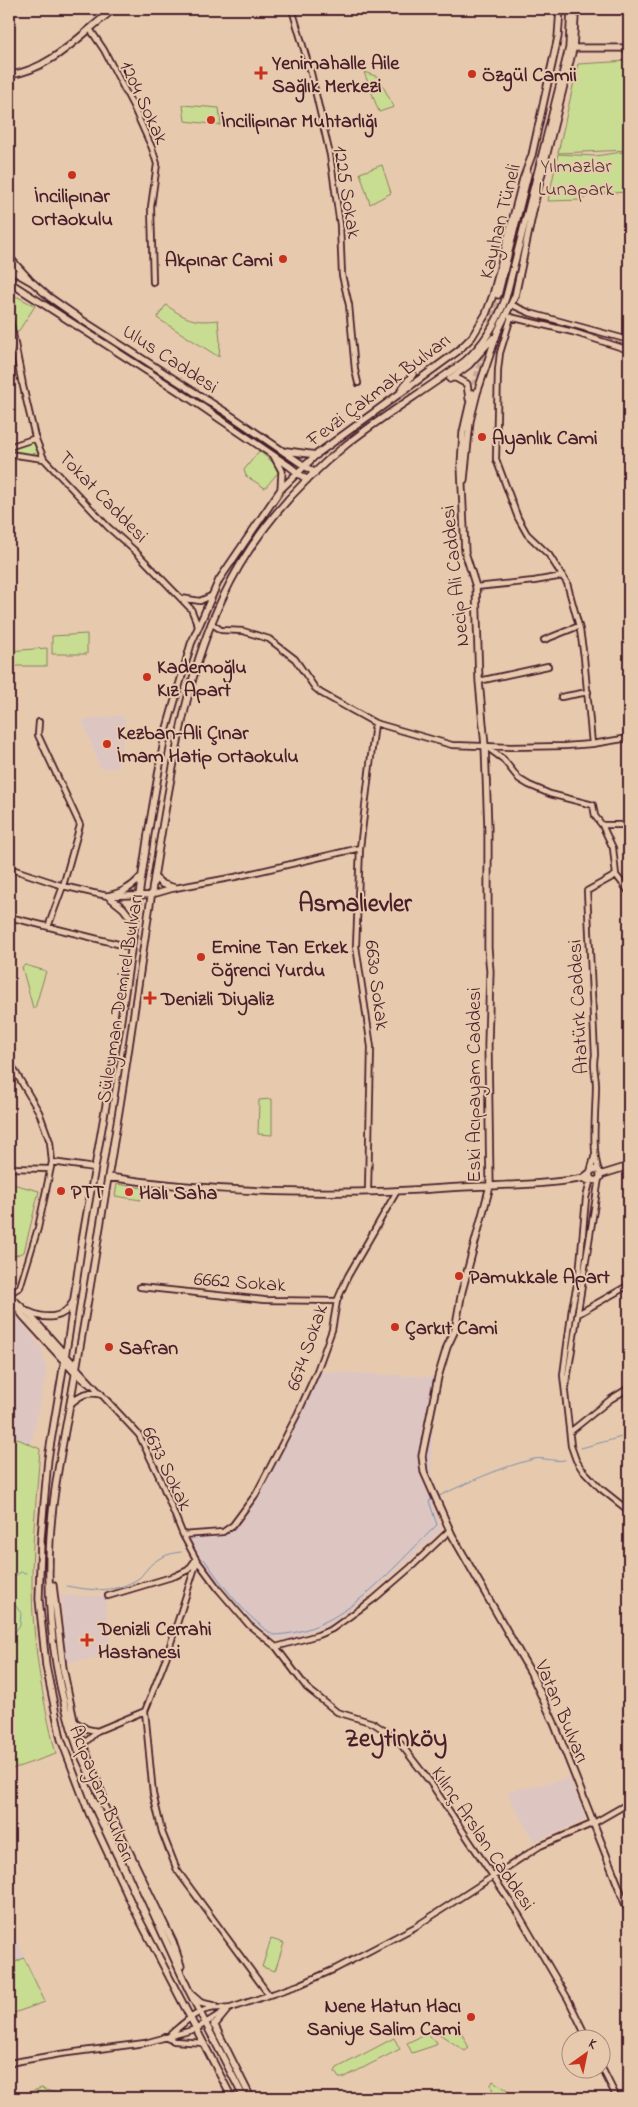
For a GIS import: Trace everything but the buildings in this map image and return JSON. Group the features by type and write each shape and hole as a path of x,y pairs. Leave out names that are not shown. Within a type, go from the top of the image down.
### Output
{"main road":[{"path":"9,75 27,71 46,62 114,9"},
{"name":"Fevzi Çakmak Bulvarı","path":"198,626 211,596 239,549 281,489 317,455 458,351 472,337 486,314 493,295 523,179 532,155 558,37 560,9"},
{"name":"Fevzi Çakmak Bulvarı","path":"211,623 222,597 241,564 288,498 349,442 466,362 477,350 501,310 571,48 571,9"},
{"path":"576,9 571,48 629,48"},
{"path":"571,27 575,17"},
{"name":"Necip Ali Caddesi","path":"462,494 467,464 470,421 474,402 498,331 509,316 571,48"},
{"name":"Kayıhan Tüneli","path":"498,295 532,155"},
{"path":"9,257 32,282"},
{"name":"Ulus Caddesi","path":"9,269 32,282 48,297 82,320 315,473"},
{"name":"Ulus Caddesi","path":"9,282 192,400 307,480"},
{"path":"9,291 18,289"},
{"name":"Tokat Caddesi","path":"9,316 22,382"},
{"path":"450,379 470,364 498,331"},
{"path":"398,394 413,374"},
{"path":"433,384 456,378 468,384 469,404"},
{"name":"Necip Ali Caddesi","path":"472,393 462,445 462,494 465,552 476,587 479,681 483,715"},
{"path":"281,450 317,455"},
{"path":"274,457 282,471 281,489"},
{"name":"Süleyman Demirel Bulvarı","path":"74,1381 78,1371 136,1004 151,895 179,734 211,623"},
{"name":"Süleyman Demirel Bulvarı","path":"66,1355 118,1035 138,895 165,736 191,644 198,626"},
{"name":"Eski Acıpayam Caddesi","path":"449,1531 424,1472 422,1456 438,1377 447,1347 455,1330 462,1291 490,1186 487,749 483,715"},
{"path":"108,896 120,894 134,885 141,877"},
{"path":"154,877 162,884 175,888"},
{"path":"108,896 123,908 134,923"},
{"path":"108,1177 154,1183 246,1190 368,1192 490,1186 582,1178 590,1177 594,1170 600,1174 629,1166"},
{"path":"9,1295 66,1355 78,1371"},
{"path":"9,1295 23,1316 64,1362 78,1371"},
{"path":"26,1311 39,1315 61,1316 68,1310 74,1298"},
{"name":"Acıpayam Bulvarı","path":"66,1355 48,1459 41,1538 39,1599 46,1666 61,1740 89,1813 135,1911 232,2098"},
{"name":"Acıpayam Bulvarı","path":"74,1381 60,1454 50,1551 50,1598 56,1668 78,1749 189,1991 244,2098"},
{"path":"70,1404 84,1394 92,1392 101,1394"},
{"name":"Vatan Bulvarı","path":"449,1531 531,1673 554,1723 629,1913"},
{"path":"50,1551 63,1668 74,1721 111,1814 173,1942 189,1991 202,2003 214,2006"},
{"path":"212,2036 214,2024 228,2009"},
{"path":"214,2024 251,2098"}],"street":[{"name":"1225 Sokak","path":"292,9 311,73 330,155 340,225 342,275 349,305 358,383"},
{"name":"1204 Sokak","path":"90,29 104,50 133,106 157,164 151,207 153,282"},
{"path":"512,305 530,313 629,340"},
{"path":"592,744 588,692 579,626 564,576 549,555 527,534 518,518 496,459 498,370 509,316 573,332 629,350"},
{"name":"Tokat Caddesi","path":"22,382 36,438 44,459 108,527 191,609 198,626"},
{"path":"9,447 36,438"},
{"path":"9,454 44,459"},
{"path":"476,587 564,576"},
{"path":"179,598 200,601 211,596"},
{"path":"211,623 221,630 243,630 269,640 295,659 315,688 321,693 374,723 393,730 452,745 487,749 592,744 629,738"},
{"path":"544,640 579,626"},
{"path":"479,681 548,666"},
{"path":"561,697 588,692"},
{"path":"39,722 38,735 80,825 63,886 48,927"},
{"name":"6630 Sokak","path":"368,1192 371,1047 356,946 360,848 374,723"},
{"path":"487,749 503,759 519,779 529,785 550,794 592,805 594,816 602,825 613,848 616,875 629,892"},
{"path":"602,825 629,824"},
{"path":"9,868 63,886 108,896 151,895 175,888 235,877 360,848"},
{"name":"Atatürk Caddesi","path":"596,1154 596,1083 592,1066 595,1055 587,891 616,875"},
{"path":"9,917 130,948"},
{"path":"9,1061 39,1112 50,1142 52,1162 38,1228 20,1287 9,1295"},
{"path":"566,1389 600,1174 596,1154"},
{"path":"596,1154 586,1198 579,1275 563,1375 572,1453 600,1488 629,1511"},
{"path":"52,1162 95,1168"},
{"path":"9,1168 50,1169"},
{"name":"6674 Sokak","path":"183,1535 222,1532 233,1525 256,1494 298,1413 317,1371 332,1330 337,1302 348,1276 397,1191"},
{"path":"578,1314 629,1285"},
{"name":"6662 Sokak","path":"140,1287 258,1300 337,1302"},
{"name":"6673 Sokak","path":"78,1371 139,1435 158,1474 183,1535 197,1560 247,1622"},
{"path":"570,1432 629,1388"},
{"path":"276,1647 318,1636 332,1629 374,1599 449,1531"},
{"path":"108,1596 175,1576 188,1570 197,1560"},
{"path":"197,1560 181,1614 145,1711 153,1794 162,1832 173,1862 269,1995"},
{"name":"Kılınç Arslan Caddesi","path":"247,1622 276,1647 307,1688 336,1712 374,1723 396,1738 430,1782 519,1916 564,1991 583,2030"},
{"path":"78,1749 96,1731 145,1711"},
{"path":"74,1721 87,1729 96,1731"},
{"path":"9,2063 60,2054 145,2044 196,2029 228,2009 335,1969 358,1955 372,1950 415,1927 544,1844 594,1823 629,1803"},
{"path":"167,2037 190,2017 214,2006 228,2009"},
{"path":"167,2037 174,2041 204,2043"},
{"path":"608,2080 618,2098"}],"shaded area":[{"name":"Kezban-Ali Çınar İmam Hatip Ortaokulu","path":"121,715 126,720 118,768 100,768 82,720"},
{"path":"9,1307 41,1347 47,1370 31,1445 9,1489"},
{"path":"317,1371 434,1377 436,1389 432,1414 432,1502 442,1530 367,1597 331,1624 287,1640 274,1639 252,1623 238,1608 200,1559 185,1533 224,1528 242,1513 257,1495"},
{"name":"Denizli Cerrahi Hastanesi","path":"61,1595 105,1596 112,1655 66,1663"},
{"path":"570,1778 586,1820 534,1842 509,1797 509,1791"},
{"path":"9,1923 25,1957 9,1966"}],"green space":[{"path":"629,61 629,150 558,153 578,64"},
{"path":"364,72 378,77 394,107 379,112"},
{"path":"183,105 219,108 221,125 185,121"},
{"name":"Yılmazlar Lunapark","path":"629,151 629,192 590,194 582,200 548,201 558,154 595,156"},
{"path":"382,165 391,193 370,204 360,173"},
{"path":"10,293 35,306 14,338 9,313"},
{"path":"166,305 190,319 203,321 218,320 219,357 157,318"},
{"path":"36,438 44,459 9,454 9,447"},
{"path":"259,451 281,469 265,488 246,476 244,470"},
{"path":"87,634 87,654 52,654 52,636"},
{"path":"47,648 47,666 9,666 9,651"},
{"path":"25,965 46,971 35,1008 33,1008 22,967"},
{"path":"272,1099 272,1135 258,1134 259,1100"},
{"path":"9,1183 39,1191 24,1252 9,1258"},
{"name":"Halı Saha","path":"117,1184 143,1188 141,1200 115,1196"},
{"path":"9,1435 40,1449 33,1548 32,1603 39,1669 46,1712 56,1754 9,1770"},
{"path":"271,1939 284,1943 275,1971 262,1967"},
{"path":"24,1958 45,2002 11,2014 9,2009 9,1959 11,1964"},
{"path":"457,2024 469,2048 465,2051 438,2033"},
{"path":"426,2034 437,2042 436,2045 412,2053 407,2043"},
{"path":"394,2038 400,2049 343,2078 339,2078 335,2072 337,2068"},
{"path":"493,2081 520,2098 495,2098 491,2085"},
{"path":"42,2088 45,2090 78,2098 9,2098"}],"waterway":[{"path":"581,1448 629,1435"},
{"path":"439,1496 485,1475 522,1462 537,1459 565,1460"},
{"path":"204,1559 235,1600 253,1619 273,1635 299,1632 322,1623 344,1611 383,1579 437,1525 429,1501 433,1499"},
{"path":"67,1586 95,1590 122,1586 139,1578 158,1559 181,1552"},
{"path":"9,1583 11,1578 21,1572 26,1573"},
{"path":"9,1640 20,1625 21,1613 11,1600"}],"tunnel":[{"path":"488,332 498,295"},
{"path":"472,393 484,348"}],"place":[{"name":"Yenimahalle Aile Sağlık Merkezi","path":"261,73"},
{"name":"Özgül Camii","path":"472,74"},
{"name":"İncilipınar Muhtarlığı","path":"211,120"},
{"name":"İncilipınar Ortaokulu","path":"72,175"},
{"name":"Akpınar Cami","path":"283,259"},
{"name":"Ayanlık Cami","path":"482,437"},
{"name":"Kademoğlu Kız Apart","path":"147,677"},
{"name":"Kezban-Ali Çınar İmam Hatip Ortaokulu","path":"107,744"},
{"name":"Emine Tan Erkek Öğrenci Yurdu","path":"201,957"},
{"name":"Denizli Diyaliz","path":"150,998"},
{"name":"PTT","path":"61,1191"},
{"name":"Halı Saha","path":"129,1192"},
{"name":"Pamukkale Apart","path":"459,1276"},
{"name":"Çarkıt Cami","path":"395,1327"},
{"name":"Safran","path":"109,1347"},
{"name":"Denizli Cerrahi Hastanesi","path":"87,1640"},
{"name":"Nene Hatun Hacı Saniye Salim Cami","path":"471,2017"}],"district":[{"name":"Asmalıevler","path":"355,902"},
{"name":"Zeytinköy","path":"396,1737"}]}
